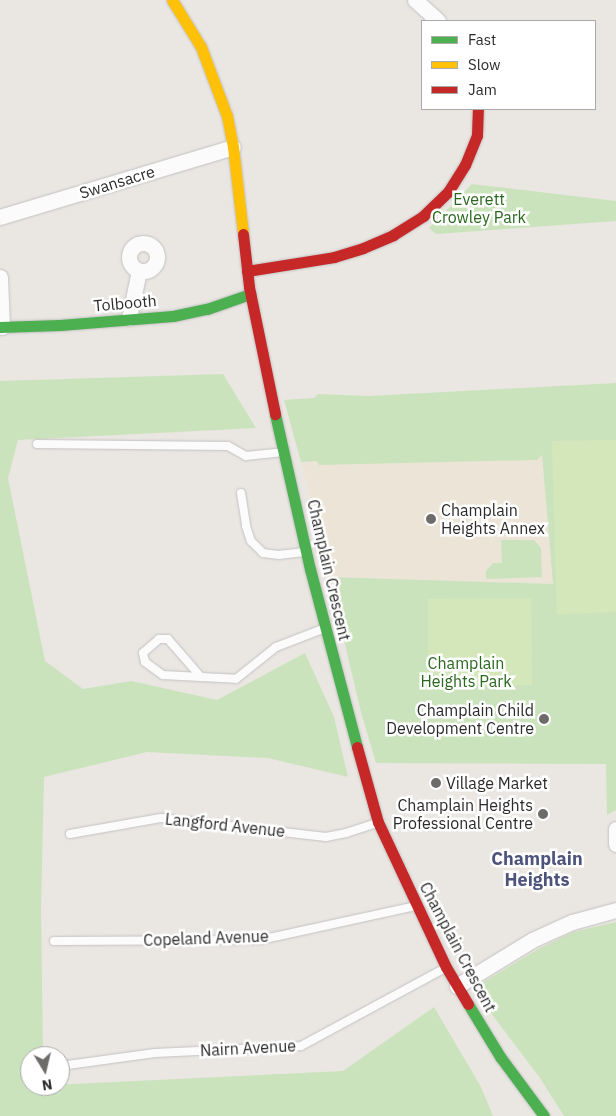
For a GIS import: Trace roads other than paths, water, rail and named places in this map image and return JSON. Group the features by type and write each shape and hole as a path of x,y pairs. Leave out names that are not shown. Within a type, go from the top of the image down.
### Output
{"street":[{"name":"Champlain Crescent","path":"172,0 201,47 227,116 233,147 250,294 264,366 285,452 306,552 378,822 446,967 502,1058 544,1116"},
{"path":"415,0 437,20"},
{"path":"247,271 334,257 363,248 393,235 423,216 448,192 465,165 476,135 478,110"},
{"name":"Swansacre","path":"0,217 233,147"},
{"path":"128,318 139,271"},
{"path":"0,277 1,327"},
{"name":"Tolbooth","path":"1,327 60,325 128,318 173,316 207,309 250,294"},
{"path":"616,829 616,844"},
{"path":"457,986 532,940 572,922 616,910"}],"lane":[{"path":"37,444 228,446 246,456 285,452"},
{"path":"241,493 246,526 251,541 263,553 279,555 306,552"},
{"path":"201,677 168,639 159,639 144,653 145,662 163,675 236,679 276,647 325,628"},
{"name":"Langford Avenue","path":"70,834 161,818 326,836 346,833 378,822"},
{"name":"Copeland Avenue","path":"54,941 260,940 416,906"},
{"name":"Nairn Avenue","path":"70,1065 155,1053 300,1046 446,967"}],"place":[{"name":"Champlain Heights Annex","path":"431,519"},
{"name":"Champlain Child Development Centre","path":"544,719"},
{"name":"Village Market","path":"436,783"},
{"name":"Champlain Heights Professional Centre","path":"543,814"}],"district":[{"name":"Champlain Heights","path":"537,870"}],"park label":[{"name":"Everett Crowley Park","path":"479,208"},
{"name":"Champlain Heights Park","path":"466,672"}]}
